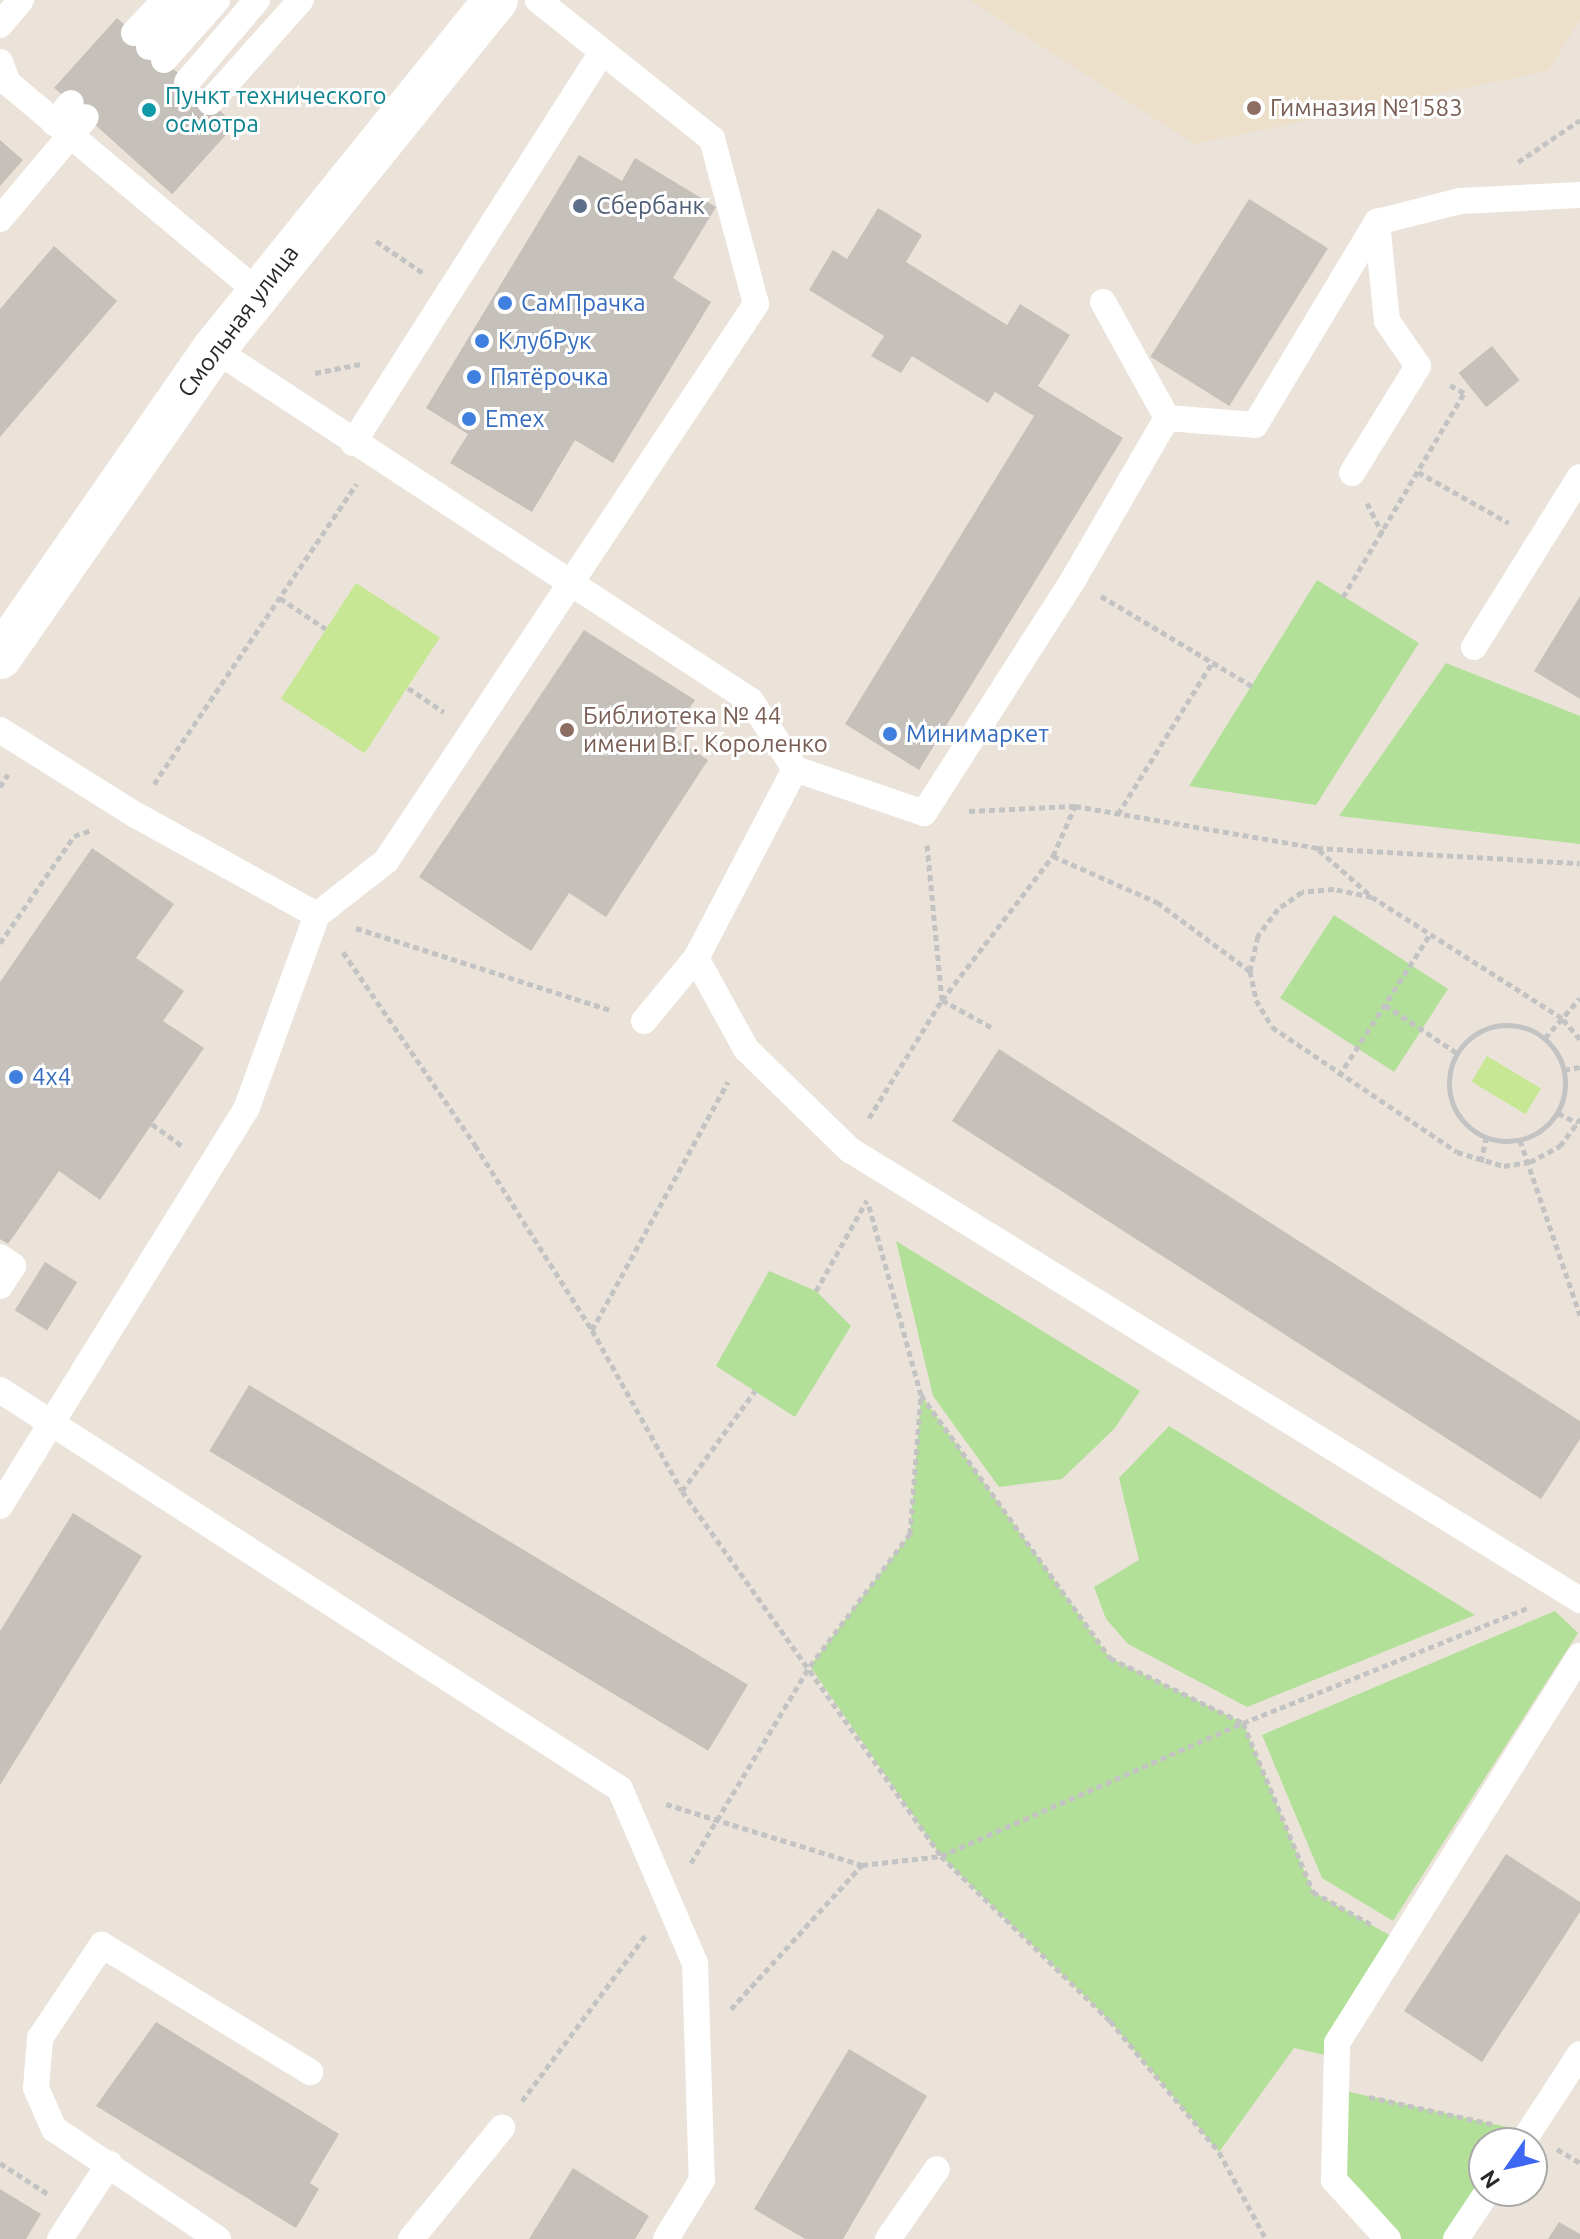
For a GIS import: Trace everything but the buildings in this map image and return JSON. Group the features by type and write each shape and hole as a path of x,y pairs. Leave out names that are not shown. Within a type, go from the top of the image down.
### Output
{"street":[{"name":"Смольная улица","path":"0,657 214,349 496,0"}],"lane":[{"path":"0,25 21,0"},
{"path":"149,47 165,0"},
{"path":"149,47 189,0"},
{"path":"149,47 217,0"},
{"path":"187,82 257,0"},
{"path":"210,102 301,0"},
{"path":"0,1506 247,1107 317,915 386,861 573,585 756,304 712,139 538,0"},
{"path":"364,450 410,353 601,53"},
{"path":"0,62 8,83 78,126 258,292"},
{"path":"0,219 78,126"},
{"path":"1167,418 1255,425 1377,222 1460,201 1580,195"},
{"path":"1352,473 1418,366 1387,321 1377,222"},
{"path":"1103,302 1167,418"},
{"path":"214,349 751,701 795,769 924,813 1073,580 1167,418"},
{"path":"1474,647 1580,477"},
{"path":"0,730 134,814 317,915"},
{"path":"644,1021 696,958 795,769"},
{"path":"696,958 746,1049 850,1150 1574,1596"},
{"path":"0,1257 13,1266 0,1286"},
{"path":"0,1390 52,1420 620,1789 695,1963 702,2180 666,2239"},
{"path":"1388,2239 1334,2180 1337,2043 1580,1656"},
{"path":"218,2239 54,2129 36,2088 40,2038 102,1945 310,2072"},
{"path":"1532,2127 1580,2054"},
{"path":"411,2239 502,2128"},
{"path":"60,2239 109,2164"},
{"path":"888,2239 937,2169"},
{"path":"1456,2239 1477,2207"}],"path":[{"path":"376,241 450,291"},
{"path":"267,383 410,353"},
{"path":"1343,597 1464,393 1418,366"},
{"path":"0,943 74,836 134,814 280,598 364,450"},
{"path":"1418,472 1541,542"},
{"path":"280,598 326,629"},
{"path":"1122,609 1214,660 1252,686"},
{"path":"1118,814 1214,660"},
{"path":"502,2128 669,1903 715,1819 810,1666 910,1534 921,1395 867,1200 850,1150 942,1000 1053,856 1075,806"},
{"path":"973,811 1075,806 1317,848 1580,863"},
{"path":"927,841 942,1000"},
{"path":"1317,848 1372,897 1562,1018 1580,1039"},
{"path":"1053,856 1157,902 1250,971"},
{"path":"1372,897 1334,889 1302,892 1278,909 1258,936 1250,971 1256,1000 1272,1027 1339,1076 1481,1162 1530,1162 1560,1146 1579,1121 1558,1113"},
{"path":"317,915 644,1021"},
{"path":"317,915 475,1145 592,1330 682,1491 810,1666 941,1856 1110,2021 1219,2152 1266,2239"},
{"path":"1339,1076 1430,934"},
{"path":"1545,1038 1580,998"},
{"path":"942,1000 991,1027"},
{"path":"1385,1005 1457,1053"},
{"path":"1497,1025 1522,1026 1545,1038 1564,1070 1566,1092 1558,1113 1542,1131 1520,1140 1486,1138 1465,1124 1452,1102 1448,1077 1457,1053 1473,1035 1497,1025"},
{"path":"592,1330 746,1049"},
{"path":"1564,1070 1580,1067"},
{"path":"1481,1162 1486,1138"},
{"path":"1520,1140 1580,1315"},
{"path":"816,1291 867,1200"},
{"path":"682,1491 755,1391"},
{"path":"921,1395 1110,1658 1243,1723 1313,1892 1400,1941"},
{"path":"620,1789 862,1865 941,1856 1243,1723 1574,1596"},
{"path":"698,2046 862,1865"},
{"path":"1336,2089 1483,2127"},
{"path":"0,2163 75,2212"}],"shaded area":[{"name":"Гимназия №1583","path":"969,0 1580,0 1580,20 1548,71 1194,144"}],"green space":[{"path":"1317,580 1419,643 1316,805 1189,786"},
{"path":"356,583 440,637 365,753 281,699"},
{"path":"1446,663 1580,716 1580,844 1339,816"},
{"path":"1334,915 1448,989 1394,1072 1280,998"},
{"path":"1487,1056 1541,1088 1526,1114 1472,1082"},
{"path":"896,1241 1140,1391 1114,1429 1062,1479 999,1487 933,1396"},
{"path":"769,1271 816,1291 851,1326 795,1417 716,1366"},
{"path":"921,1395 1110,1658 1243,1723 1313,1892 1400,1941 1325,2055 1294,2048 1219,2152 1110,2021 941,1856 810,1666 910,1534"},
{"path":"1169,1426 1475,1615 1247,1707 1128,1644 1106,1619 1094,1587 1139,1560 1119,1478"},
{"path":"1555,1611 1578,1633 1393,1921 1322,1878 1262,1735"},
{"path":"1336,2089 1507,2127 1468,2127 1468,2207 1475,2207 1456,2239 1388,2239 1334,2180"}],"place":[{"name":"Гимназия №1583","path":"1254,108"},
{"name":"Пункт технического осмотра","path":"149,110"},
{"name":"Сбербанк","path":"580,206"},
{"name":"СамПрачка","path":"505,303"},
{"name":"КлубРук","path":"482,341"},
{"name":"Пятёрочка","path":"474,377"},
{"name":"Emex","path":"469,419"},
{"name":"Библиотека № 44 имени В.Г. Короленко","path":"567,730"},
{"name":"Минимаркет","path":"890,734"},
{"name":"4х4","path":"16,1077"}]}
